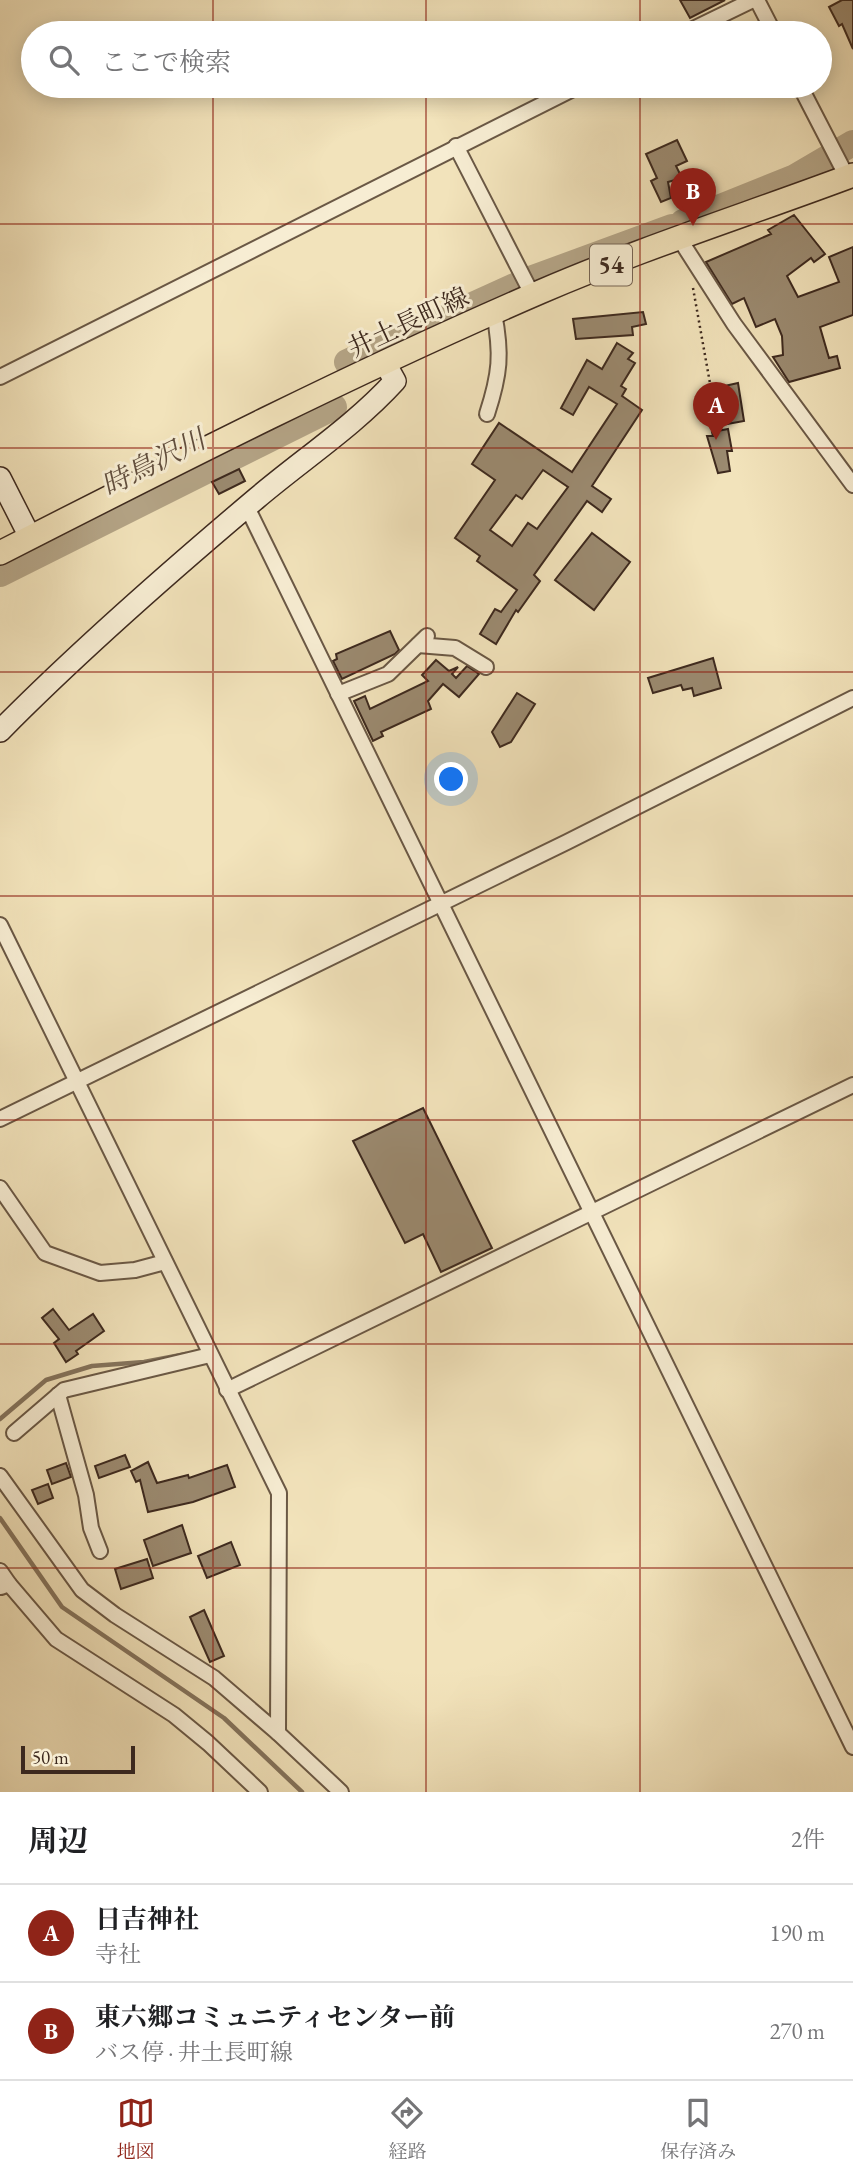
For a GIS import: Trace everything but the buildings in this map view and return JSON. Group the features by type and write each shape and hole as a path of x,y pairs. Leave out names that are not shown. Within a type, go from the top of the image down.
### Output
{"main road":[{"name":"井土長町線","path":"0,553 385,363 533,296 679,238 843,166"}],"street":[{"path":"710,21 755,0 767,21"},
{"path":"0,377 554,98"},
{"path":"806,98 843,166"},
{"path":"456,146 533,296"},
{"path":"679,238 734,324 853,485"},
{"path":"486,414 498,381 501,352 494,313"},
{"path":"0,731 142,596 370,408 395,381 385,363"},
{"path":"0,478 30,537"},
{"path":"247,507 438,903 853,1747"},
{"path":"338,694 388,674 423,640 454,648 486,667"},
{"path":"0,1119 567,842 853,698"},
{"path":"0,925 279,1493 278,1733"},
{"path":"227,1390 853,1086"},
{"path":"0,1188 45,1253 100,1273 135,1270 165,1262"},
{"path":"14,1433 58,1395 86,1382 154,1370 210,1355"},
{"path":"58,1395 86,1495 91,1528 100,1551"},
{"path":"0,1476 82,1590 115,1615 214,1678 341,1792"},
{"path":"0,1571 4,1586 56,1639 174,1715 260,1792"}],"path":[{"path":"692,282 718,428"}],"waterway":[{"name":"時鳥沢川","path":"683,222 795,177 853,143"},
{"name":"時鳥沢川","path":"533,278 672,227"},
{"name":"時鳥沢川","path":"347,362 519,284"},
{"name":"時鳥沢川","path":"0,574 334,407"},
{"path":"0,1419 46,1380 92,1366 144,1362 186,1354"},
{"path":"0,1518 62,1607 224,1718 302,1792"}],"place":[{"name":"東六郷コミュニティセンター前","path":"693,226"},
{"name":"日吉神社","path":"716,440"}]}
